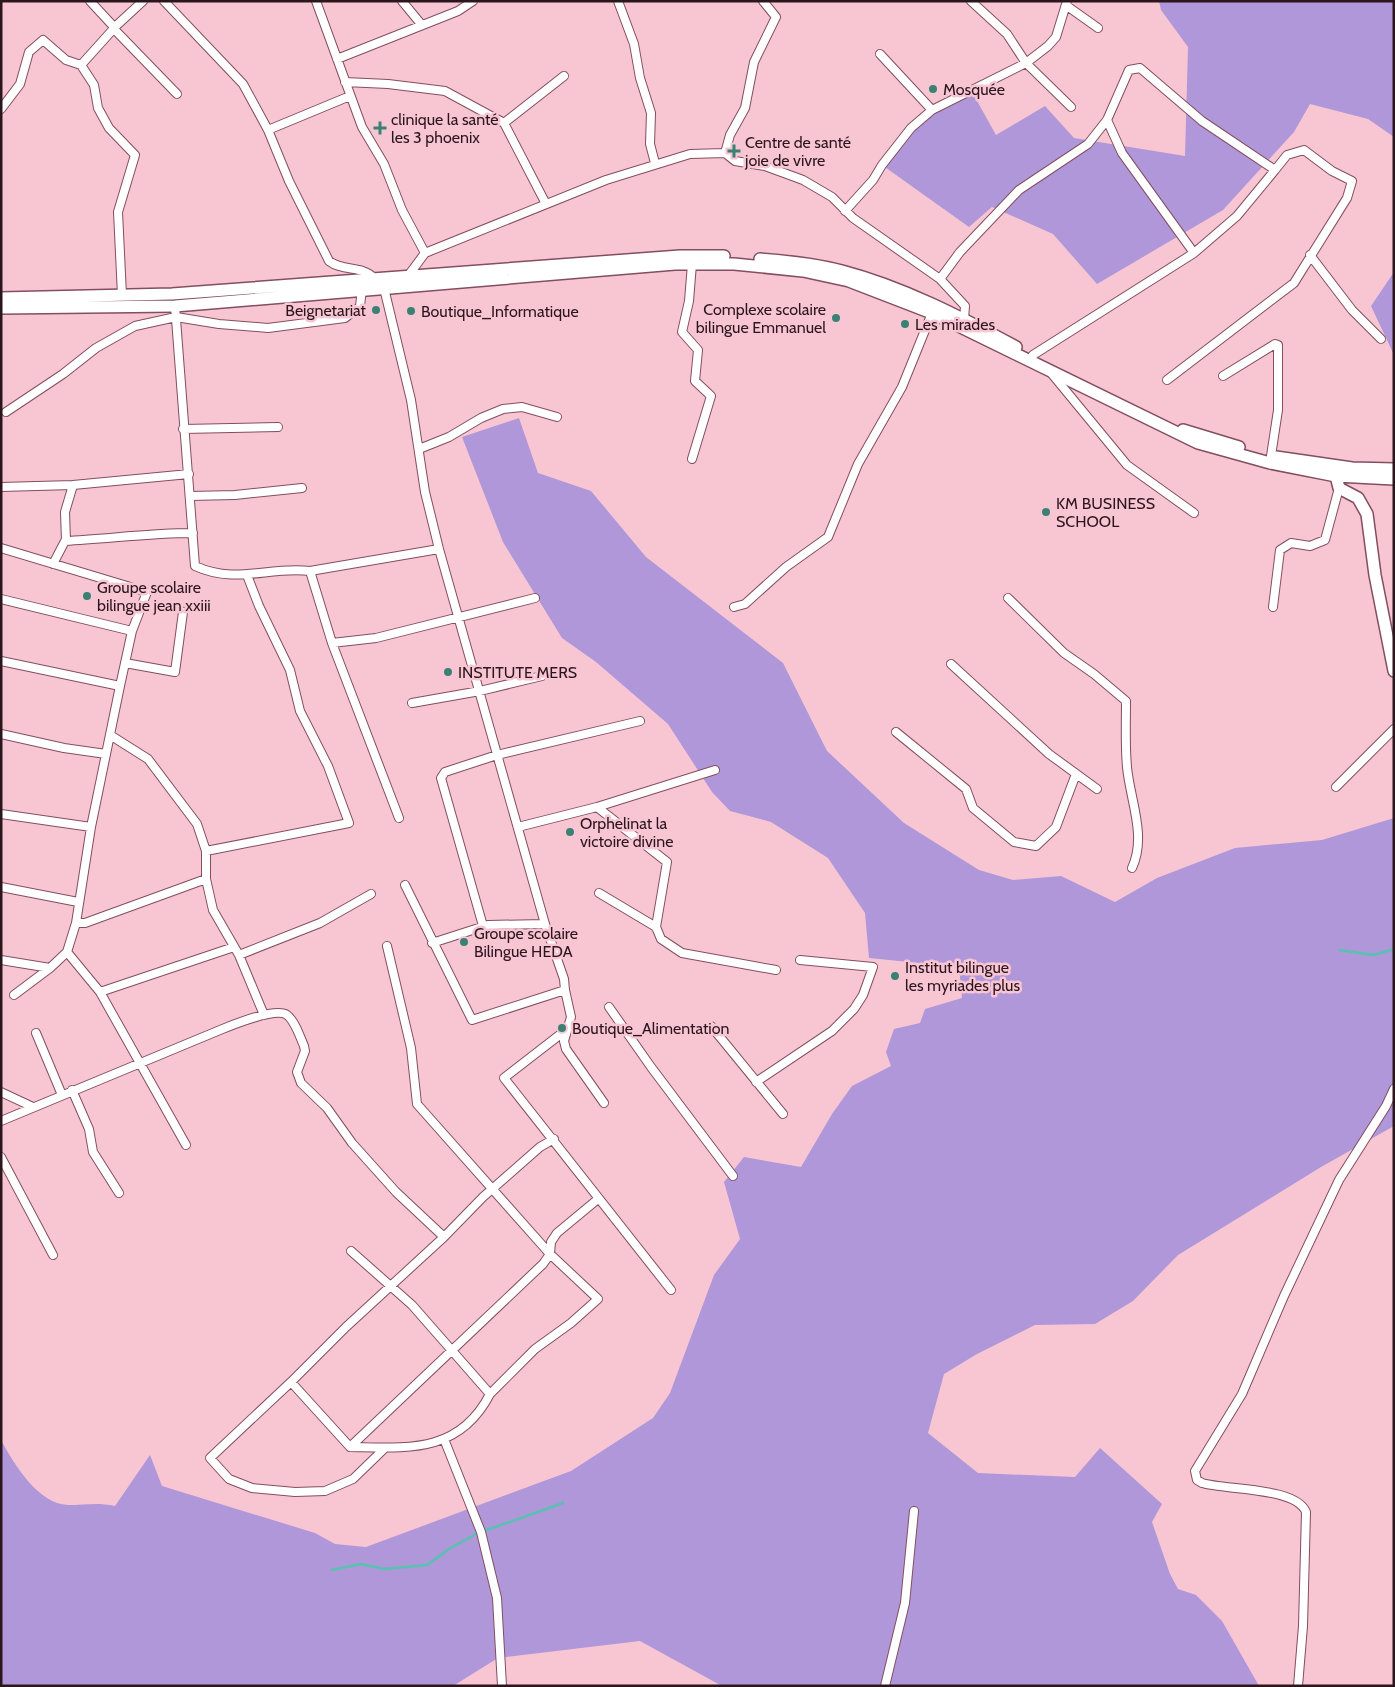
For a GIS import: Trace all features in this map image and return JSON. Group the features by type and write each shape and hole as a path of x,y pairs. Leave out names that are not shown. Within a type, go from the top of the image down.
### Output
{"main road":[{"path":"1,308 176,311 362,289 380,281 408,276 680,256 732,256 797,262 843,271 896,290 964,319 1089,387 1198,443 1270,463 1336,476 1394,479"},
{"path":"1,298 172,294 692,264 734,264 803,271 849,281 932,313 1051,372 1182,429 1271,456 1352,468 1394,470"},
{"path":"1336,476 1339,488 1358,498 1367,514 1375,576 1394,670"}],"street":[{"path":"90,1 177,94"},
{"path":"81,65 114,28 143,1"},
{"path":"164,1 243,84 268,130 289,181 329,261 339,266 367,270 380,281 402,357 425,492 439,549 545,924 564,979 571,1017 564,1041 566,1049 604,1103"},
{"path":"316,1 362,127 384,164 402,210 425,254"},
{"path":"402,1 421,24"},
{"path":"337,59 421,24 458,11 472,1"},
{"path":"618,1 634,44 640,78 650,113 650,144 655,163"},
{"path":"725,153 732,129 745,108 754,62 776,17 763,1"},
{"path":"972,1 1007,34 1026,63 1071,107"},
{"path":"845,212 873,180 882,165 911,128 932,110 1037,56 1056,37 1067,3 1098,28"},
{"path":"1,109 20,84 29,52 43,40 66,60 81,65 94,85 98,108 109,128 135,154 118,212 122,295"},
{"path":"880,54 932,110"},
{"path":"940,279 960,252 1019,190 1088,144 1107,120 1128,70 1140,68 1202,120 1274,170"},
{"path":"504,123 564,76"},
{"path":"345,82 388,84 446,91 504,123 528,174 546,204"},
{"path":"268,130 350,96"},
{"path":"1107,120 1122,153 1194,252"},
{"path":"1033,355 1194,252 1237,216 1287,155 1304,150 1332,171 1352,181 1347,198 1294,283 1167,380"},
{"path":"408,276 425,254 606,180 655,163 690,154 725,153 735,160 764,166 803,180 832,197 845,212 940,279 965,306 964,319"},
{"path":"1310,255 1352,310 1381,339"},
{"path":"692,264 689,301 682,332 698,350 695,381 711,396 692,459"},
{"path":"6,412 96,348 135,326 176,311 219,324 268,328 345,318 360,306 362,289"},
{"path":"176,311 183,429 189,474 195,566 219,575 247,575 283,569 310,571 439,549"},
{"path":"734,607 744,604 786,568 828,537 858,464 902,387 932,313"},
{"path":"1223,376 1275,344 1278,345 1278,410 1271,456"},
{"path":"1051,372 1127,464 1194,513"},
{"path":"419,449 448,437 481,418 503,409 522,407 557,417"},
{"path":"183,429 278,427"},
{"path":"1,487 73,485 189,474"},
{"path":"53,564 66,541 65,512 73,485"},
{"path":"190,496 235,495 302,488"},
{"path":"1273,607 1280,550 1291,543 1310,546 1325,540 1339,488"},
{"path":"66,541 118,539 159,533 193,533"},
{"path":"1,548 147,592 132,631 91,827 76,923 67,952 50,968 14,995"},
{"path":"310,571 332,643 375,751 399,818"},
{"path":"206,851 349,823 328,766 300,710 290,670 259,606 247,575"},
{"path":"332,643 371,640 535,598"},
{"path":"1008,598 1064,653 1094,674 1126,701 1127,767 1139,836 1132,868"},
{"path":"1,599 132,631"},
{"path":"125,663 175,672 183,612"},
{"path":"1,661 120,686"},
{"path":"951,664 1049,754 1097,789"},
{"path":"412,704 480,691 542,676"},
{"path":"483,926 441,778 445,772 497,755 640,721"},
{"path":"1336,786 1394,729"},
{"path":"896,732 966,789 974,808 1014,842 1036,846 1056,827 1076,774"},
{"path":"1,734 64,748 106,754"},
{"path":"110,735 148,759 197,824 206,851 206,879 212,910 239,955 264,1015"},
{"path":"518,827 597,806 715,770"},
{"path":"597,806 667,862 656,928 661,939 682,953 776,970"},
{"path":"1,814 91,827"},
{"path":"76,923 85,923 206,879"},
{"path":"405,885 432,944 472,1020 565,990"},
{"path":"1,887 78,902"},
{"path":"599,893 656,928"},
{"path":"239,955 320,923 371,894"},
{"path":"432,944 483,926 545,924"},
{"path":"291,1382 350,1447 409,1448 444,1439 455,1436 486,1402 490,1394 535,1348 571,1323 598,1299 550,1254 417,1104 411,1048 387,946"},
{"path":"100,992 234,947"},
{"path":"67,952 100,992 186,1145"},
{"path":"1,960 50,968"},
{"path":"756,1082 832,1031 854,1010 863,995 873,968 800,960"},
{"path":"609,1006 651,1067 734,1176"},
{"path":"1,1121 220,1030 264,1015 282,1013 289,1016 305,1051 297,1072 301,1083 326,1108 352,1143 396,1192 444,1237"},
{"path":"711,1026 783,1114"},
{"path":"566,1030 504,1078 554,1139 598,1199 671,1290"},
{"path":"36,1033 62,1095"},
{"path":"1298,1686 1303,1626 1306,1512 1304,1507 1300,1502 1267,1492 1202,1483 1197,1480 1195,1471 1242,1394 1284,1296 1339,1180 1386,1106 1394,1088"},
{"path":"72,1090 89,1129 93,1152 119,1193"},
{"path":"1,1092 34,1107"},
{"path":"385,1448 353,1479 325,1491 295,1492 252,1488 229,1479 210,1458 291,1382 325,1346 392,1286 492,1190 540,1147 554,1139"},
{"path":"1,1157 53,1255"},
{"path":"350,1447 501,1306 550,1254 551,1242 558,1234 598,1199"},
{"path":"352,1251 392,1286 453,1350 490,1394"},
{"path":"444,1439 481,1532 497,1598 502,1686"},
{"path":"885,1686 905,1603 914,1511"}],"shaded area":[{"path":"1159,1 1394,1 1394,137 1368,119 1310,104 1294,132 1223,210 1097,284 1053,234 992,207 969,227 882,165 930,112 971,90 996,135 1045,106 1074,138 1185,156 1188,47 1161,10"},
{"path":"1394,272 1394,355 1371,306"},
{"path":"519,418 538,473 591,491 646,557 783,663 827,751 904,823 979,870 1013,880 1061,876 1115,902 1157,878 1235,848 1322,840 1394,818 1394,1126 1321,1167 1178,1255 1133,1301 1095,1324 1035,1325 977,1354 944,1374 928,1433 978,1473 1075,1477 1100,1448 1162,1504 1152,1522 1170,1574 1178,1589 1196,1595 1222,1621 1259,1686 722,1686 640,1641 498,1658 453,1686 1,1686 1,1440 28,1481 47,1498 57,1503 115,1506 150,1455 162,1486 315,1533 335,1544 366,1547 571,1471 653,1418 670,1393 714,1275 740,1239 724,1182 744,1157 801,1167 832,1114 852,1086 891,1066 886,1052 894,1029 920,1023 925,1009 962,998 959,967 869,958 865,913 828,858 771,822 730,811 712,792 668,724 596,662 562,638 503,542 462,437"}],"waterway":[{"path":"1340,950 1373,955 1394,949"},
{"path":"484,1531 563,1503"},
{"path":"332,1570 361,1564 384,1569 427,1565 449,1549 476,1534"}],"place":[{"name":"Mosquée","path":"933,89"},
{"name":"clinique la santé les 3 phoenix","path":"380,128"},
{"name":"Centre de santé joie de vivre","path":"734,151"},
{"name":"Beignetariat","path":"376,310"},
{"name":"Boutique_Informatique","path":"411,311"},
{"name":"Complexe scolaire bilingue Emmanuel","path":"836,318"},
{"name":"Les mirades","path":"905,324"},
{"name":"KM BUSINESS SCHOOL","path":"1046,512"},
{"name":"Groupe scolaire bilingue jean xxiii","path":"87,596"},
{"name":"INSTITUTE MERS","path":"448,672"},
{"name":"Orphelinat la victoire divine","path":"570,832"},
{"name":"Groupe scolaire Bilingue HEDA","path":"464,942"},
{"name":"Institut bilingue les myriades plus","path":"895,976"},
{"name":"Boutique_Alimentation","path":"562,1028"}]}
